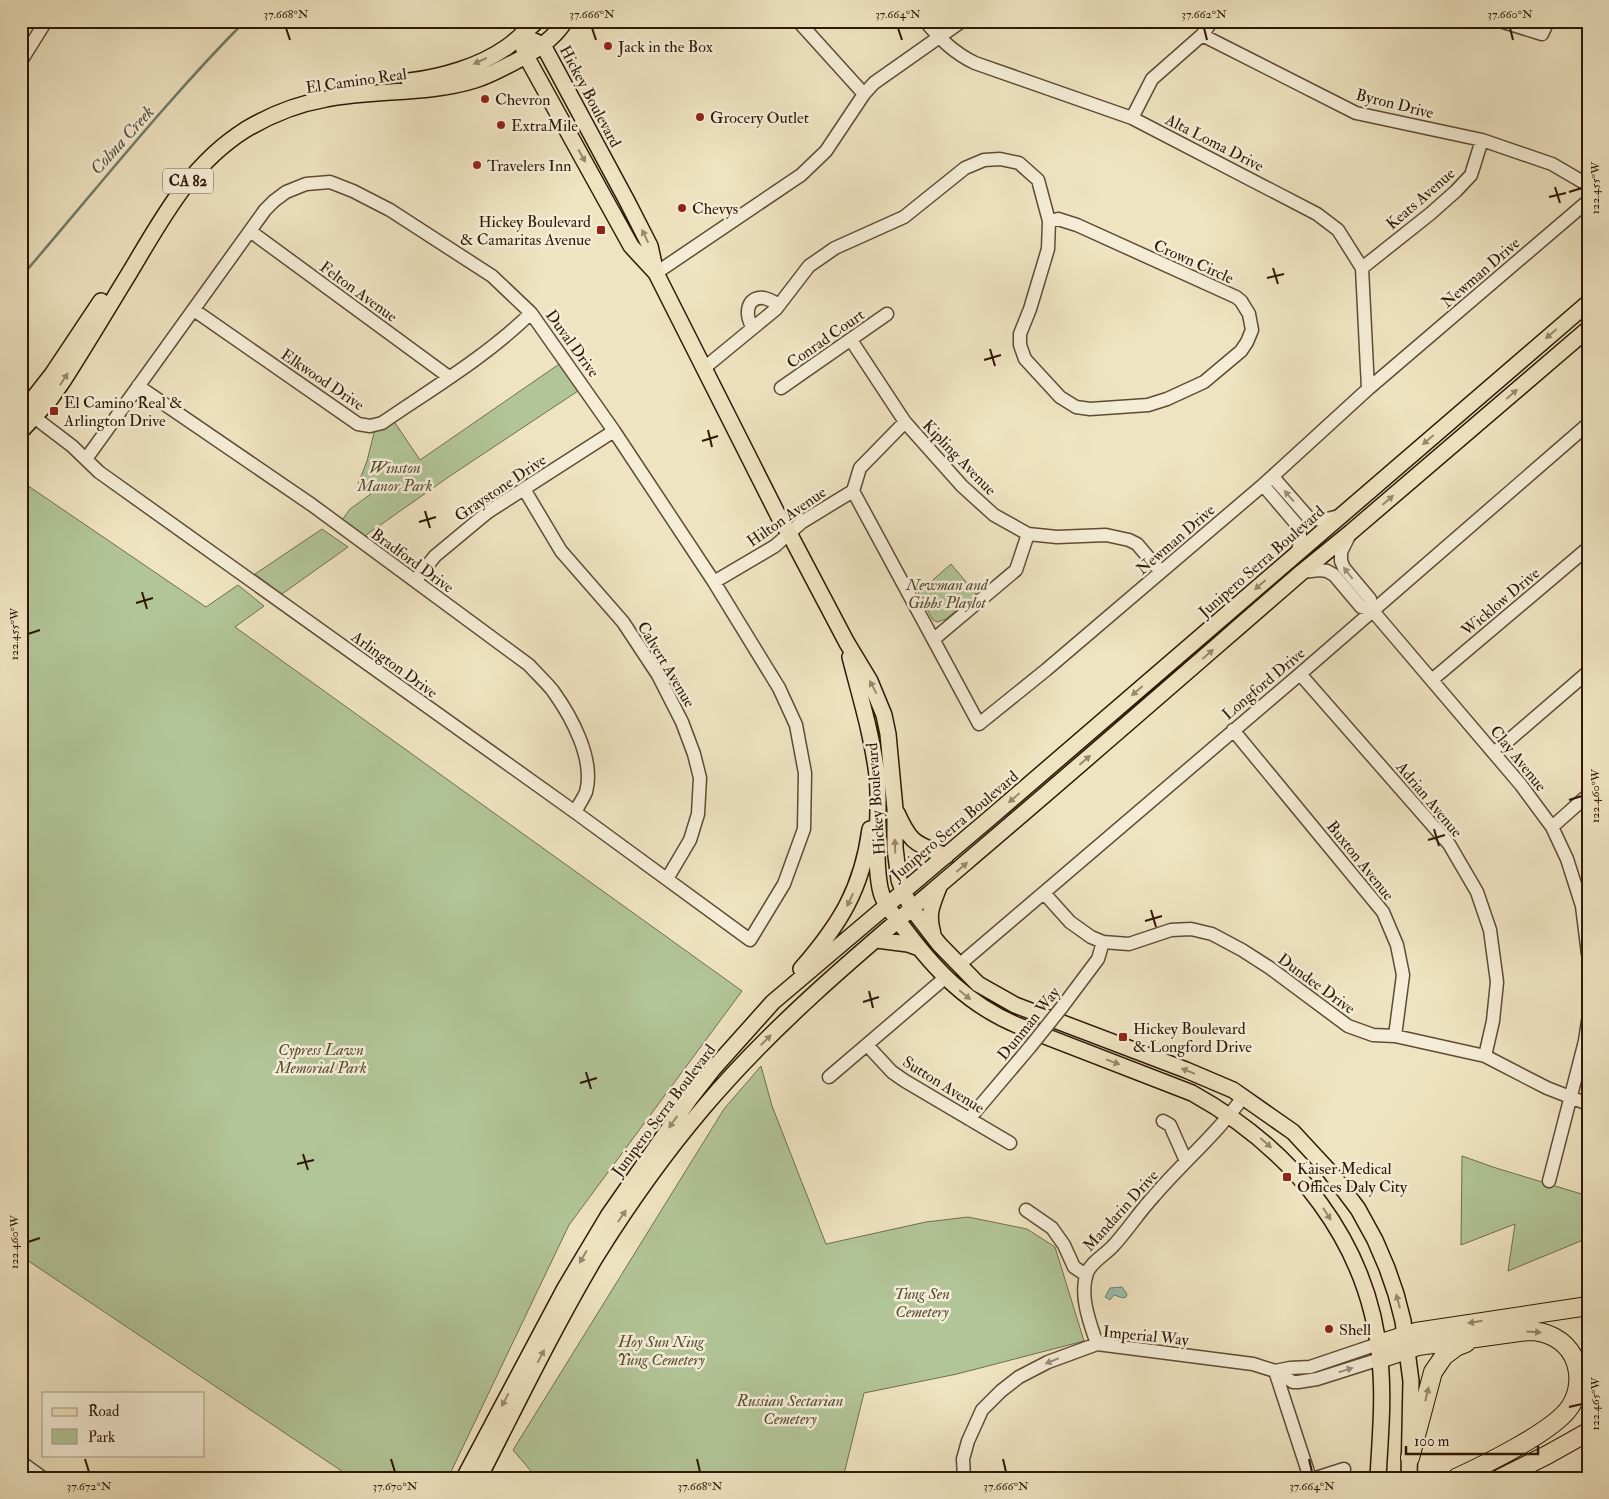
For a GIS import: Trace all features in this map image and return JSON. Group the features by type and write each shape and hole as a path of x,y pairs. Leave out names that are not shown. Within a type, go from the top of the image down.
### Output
{"highway":[{"path":"1379,1352 1406,1341 1588,1306"},
{"path":"1406,1341 1450,1341 1536,1331 1558,1340 1570,1351 1577,1366 1577,1392 1567,1412 1551,1425 1501,1456 1456,1478"},
{"path":"1410,1458 1431,1378 1436,1366 1444,1356 1456,1348 1486,1337"},
{"path":"1501,1478 1588,1432"}],"main road":[{"name":"El Camino Real","path":"21,431 27,414 102,300 173,184 198,154 225,132 258,112 307,93 324,89 424,79 469,67 507,46 537,21"},
{"name":"El Camino Real","path":"27,414 63,381 180,191 205,162 231,140 263,120 295,106 328,98 444,87 476,80 501,70 544,45 565,21"},
{"name":"Hickey Boulevard","path":"521,35 544,45 650,246 656,273 703,369 781,521 847,643 870,681 884,715 888,734 895,809 896,863 903,892 912,909 934,938 978,984 1015,1005 1199,1075 1233,1090 1293,1132 1332,1174 1352,1201 1373,1236 1396,1294 1406,1341 1411,1380 1409,1478"},
{"name":"Hickey Boulevard","path":"521,35 526,56 631,246 656,273"},
{"name":"Junipero Serra Boulevard","path":"464,1478 565,1288 613,1209 707,1076 773,1002 946,856 1588,303"},
{"name":"Junipero Serra Boulevard","path":"479,1478 574,1294 619,1221 660,1162 704,1106 750,1056 898,921 1302,572 1588,329"},
{"name":"Hickey Boulevard","path":"847,643 871,738 878,786 878,872 886,906 919,948 963,994 1002,1018 1192,1093 1255,1134 1274,1150 1298,1175 1324,1209 1342,1238 1362,1283 1371,1311 1379,1352 1381,1397 1378,1478"},
{"path":"773,1002 823,944 850,900 866,855 872,806 878,786"},
{"path":"895,809 908,835 916,843 946,856"},
{"path":"934,938 929,923 930,914 940,886"},
{"path":"877,940 908,944 919,948"}],"street":[{"path":"21,62 46,21"},
{"path":"798,21 864,94"},
{"name":"Alta Loma Drive","path":"925,21 959,55 975,63 1132,118 1317,214 1338,230 1362,268 1368,389"},
{"path":"656,273 801,175 826,151 864,94 874,83 962,21"},
{"path":"1132,118 1152,79 1202,35 1212,21"},
{"path":"1500,21 1542,34 1548,21"},
{"name":"Byron Drive","path":"1202,35 1356,113 1482,140 1552,164 1588,185"},
{"name":"Keats Avenue","path":"1362,268 1456,191 1471,174 1482,140"},
{"name":"Crown Circle","path":"703,369 779,305 809,266 835,248 904,217 965,168 984,160 1019,163 1038,180 1049,221 1048,249 1030,309 1020,334 1020,345 1025,360 1060,397 1076,407 1090,410 1148,405 1167,399 1204,382 1241,351 1247,342 1252,330 1249,314 1241,301 1236,297 1077,225 1058,219 1049,221"},
{"name":"Duval Drive","path":"86,459 265,210 286,192 306,184 330,182 352,191 398,215 492,276 531,313 614,431 714,582 782,696 796,725 804,773 804,829 784,884 750,940"},
{"name":"Newman Drive","path":"853,491 979,724 1046,670 1268,481 1368,389 1588,201"},
{"name":"Felton Avenue","path":"250,231 449,377"},
{"path":"753,328 747,313 748,307 752,302 765,298 779,305"},
{"name":"Elkwood Drive","path":"194,310 358,424 370,426 382,423 480,357 510,334 531,313"},
{"name":"Conrad Court","path":"781,388 887,314"},
{"name":"Kipling Avenue","path":"851,340 905,422 962,486 994,515 1028,534 1056,537 1106,535 1129,540 1136,544 1161,572"},
{"name":"Bradford Drive","path":"138,386 312,505 529,665 553,690 577,731 584,749 588,771 586,792 575,812"},
{"name":"Arlington Drive","path":"27,414 72,446 99,472 575,812 750,940"},
{"path":"853,491 860,468 905,422"},
{"name":"Longford Drive","path":"959,965 1300,674 1588,424"},
{"name":"Graystone Drive","path":"415,581 435,556 488,512 614,431"},
{"path":"1268,481 1308,517 1315,520 1324,520 1339,516"},
{"path":"1268,481 1298,526 1301,540 1297,553"},
{"name":"Calvert Avenue","path":"524,489 561,550 623,622 658,675 682,722 694,754 700,778 698,814 690,840 667,879"},
{"name":"Hilton Avenue","path":"714,582 776,546 802,522 853,491"},
{"name":"Clay Avenue","path":"1351,532 1341,552 1341,560 1344,568 1370,599 1372,610 1433,679 1521,785 1552,827 1585,905 1588,954"},
{"path":"934,639 1016,570 1028,534"},
{"name":"Wicklow Drive","path":"1433,679 1588,548"},
{"name":"Clay Avenue","path":"1302,572 1320,570 1334,575 1361,607 1372,610"},
{"path":"1494,753 1588,672"},
{"name":"Adrian Avenue","path":"1300,674 1449,844 1477,892 1490,930 1497,982 1493,1021 1485,1056"},
{"name":"Buxton Avenue","path":"1233,730 1383,912 1397,945 1403,975 1395,1036"},
{"path":"1552,827 1588,795"},
{"name":"Dundee Drive","path":"1044,892 1070,922 1081,931 1103,942 1129,944 1171,930 1191,929 1212,934 1270,968 1348,1026 1373,1035 1395,1036 1485,1056 1547,1088 1588,1104"},
{"name":"Dunman Way","path":"969,1119 1030,1047 1098,960 1103,942"},
{"path":"829,1077 946,978"},
{"path":"1549,1180 1586,1041 1588,1021"},
{"name":"Sutton Avenue","path":"867,1045 892,1072 1010,1143"},
{"name":"Mandarin Drive","path":"1097,1344 1085,1301 1086,1275 1090,1267 1113,1247 1153,1196 1230,1116 1242,1097"},
{"path":"1163,1121 1170,1125 1186,1161"},
{"path":"1026,1210 1052,1228 1064,1245 1074,1267 1086,1275"},
{"name":"Imperial Way","path":"964,1478 963,1459 968,1441 982,1410 1000,1390 1019,1377 1048,1362 1097,1344 1254,1364 1275,1371 1293,1382 1322,1378 1379,1352"},
{"path":"1275,1371 1310,1478"},
{"path":"21,1462 43,1478"},
{"path":"1316,1478 1344,1469"}],"green space":[{"name":"Winston Manor Park","path":"565,360 584,387 450,476 359,540 342,520 350,509 371,494 358,484 367,461 376,425 391,417 420,460"},
{"name":"Cypress Lawn Memorial Park","path":"21,481 206,607 238,585 264,606 235,627 742,991 569,1225 448,1478 352,1478 21,1256"},
{"path":"322,529 348,547 282,594 255,574"},
{"name":"Newman and Gibbs Playlot","path":"951,564 976,594 946,619 937,622 933,620 918,593"},
{"path":"761,1066 772,1106 826,1244 926,1222 968,1217 1027,1229 1055,1247 1084,1341 957,1374 864,1393 843,1478 537,1478 513,1450 724,1109"},
{"path":"1462,1156 1588,1196 1588,1238 1508,1271 1515,1224 1461,1245"}],"shaded area":[{"path":"1122,1287 1127,1294 1126,1297 1114,1295 1110,1300 1105,1297 1110,1288"}],"waterway":[{"name":"Colma Creek","path":"21,277 158,115 245,21"}],"place":[{"name":"Jack in the Box","path":"608,46"},
{"name":"Chevron","path":"485,99"},
{"name":"Grocery Outlet","path":"700,117"},
{"name":"ExtraMile","path":"501,125"},
{"name":"Travelers Inn","path":"477,165"},
{"name":"Chevys","path":"682,208"},
{"name":"Hickey Boulevard & Camaritas Avenue","path":"601,230"},
{"name":"El Camino Real & Arlington Drive","path":"54,411"},
{"name":"Hickey Boulevard & Longford Drive","path":"1123,1037"},
{"name":"Kaiser Medical Offices Daly City","path":"1287,1177"},
{"name":"Shell","path":"1329,1329"}],"park label":[{"name":"Tung Sen Cemetery","path":"922,1302"},
{"name":"Hoy Sun Ning Yung Cemetery","path":"661,1350"},
{"name":"Russian Sectarian Cemetery","path":"790,1409"}]}
